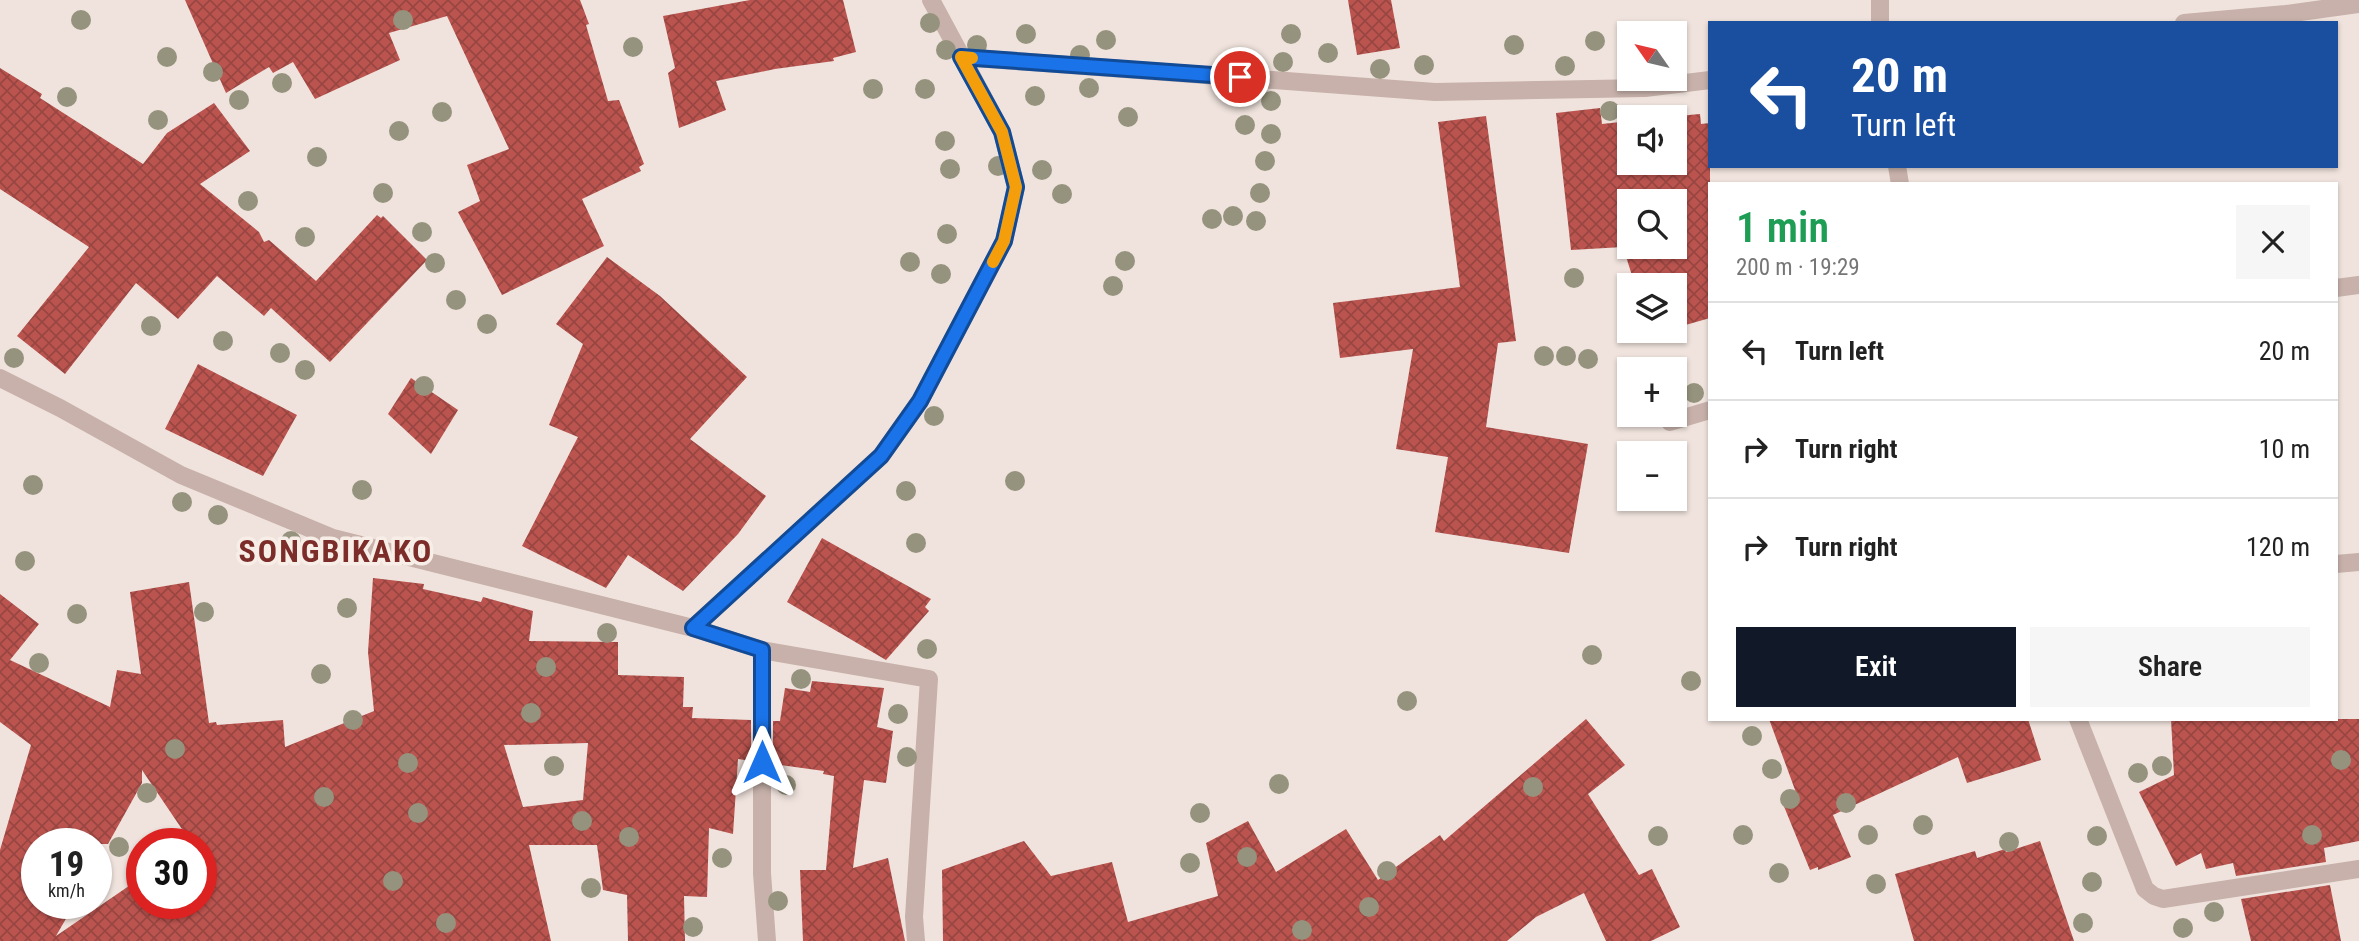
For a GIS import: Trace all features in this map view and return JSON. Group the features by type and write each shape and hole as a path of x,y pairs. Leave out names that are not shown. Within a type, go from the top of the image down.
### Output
{"street":[{"path":"693,628 881,456 920,401 1004,241 1016,187 1002,132 931,0"},
{"path":"1880,0 1880,21"},
{"path":"2207,21 2359,4"},
{"path":"961,57 1435,92 1645,88 1708,80"},
{"path":"2338,288 2359,285"},
{"path":"0,378 181,475 333,538 693,628 762,650 929,679 914,917 916,941"},
{"path":"1687,417 1708,411"},
{"path":"2338,565 2359,562"},
{"path":"762,650 762,873 767,941"},
{"path":"2079,721 2145,889 2154,896 2163,899 2359,869"}],"building":[{"path":"185,0 580,0 589,24 586,25 608,101 619,100 644,164 639,167 641,171 582,199 604,246 502,295 458,212 480,201 467,165 509,149 447,16 389,33 400,60 315,99 293,62 273,73 269,67 226,93"},
{"path":"750,0 843,0 856,52 833,58 834,61 716,81 726,110 679,128 668,73 675,68 663,16"},
{"path":"1348,0 1391,0 1400,48 1357,55"},
{"path":"0,68 42,94 40,98 143,164 167,133 214,103 250,151 200,184 259,232 264,242 269,240 316,281 377,215 381,218 383,216 427,260 330,362 271,308 264,316 217,276 178,319 136,283 65,374 17,336 89,247 0,189"},
{"path":"1600,108 1602,124 1617,122 1617,175 1687,175 1687,115 1700,114 1701,124 1708,123 1710,168 1708,319 1687,325 1687,273 1631,273 1627,259 1687,259 1687,189 1617,189 1617,247 1571,250 1556,113"},
{"path":"1486,116 1516,341 1498,343 1486,427 1588,444 1569,553 1435,532 1448,457 1396,449 1413,349 1340,358 1333,303 1460,287 1438,122"},
{"path":"607,257 660,296 747,377 690,439 766,496 738,534 683,591 628,555 606,588 522,546 578,437 549,425 583,344 556,324"},
{"path":"198,364 297,415 263,476 165,429"},
{"path":"411,378 458,410 431,454 388,414"},
{"path":"822,538 931,599 925,607 929,611 886,660 787,602"},
{"path":"373,578 424,584 423,589 481,602 483,597 533,611 529,641 618,642 618,675 684,677 683,707 693,707 692,718 751,720 751,761 738,759 733,834 709,828 707,897 684,896 685,941 628,941 627,895 603,890 597,845 529,845 551,941 0,941 0,850 31,745 0,722 0,594 39,624 10,660 110,707 117,670 141,674 130,592 189,582 209,723 216,722 217,725 283,720 285,747 374,711 368,652","holes":["588,743 583,800 523,807 504,745","142,770 181,828 217,828 217,919 126,919 126,888 112,898 112,919 81,919 56,936 66,919 21,919 21,828 112,828 112,837 142,783"]},
{"path":"812,681 884,688 877,727 893,731 886,783 864,780 853,868 888,858 905,941 803,941 800,870 826,870 834,776 823,774 824,771 773,764 773,721 780,721 785,688 810,692"},
{"path":"1586,719 1625,765 1588,794 1639,875 1652,869 1680,927 1651,941 1606,941 1584,893 1536,917 1507,941 943,941 942,870 1024,841 1051,876 1112,862 1128,922 1218,896 1206,843 1248,821 1276,872 1346,829 1378,880 1440,835 1444,841"},
{"path":"2359,719 2359,841 2324,848 2326,862 2236,876 2233,863 2206,869 2201,853 2176,866 2139,792 2174,775 2171,721"},
{"path":"1770,721 2029,721 2041,760 1967,783 1958,757 1833,815 1851,857 1818,870 1818,867 1810,870 1783,804 1798,798"},
{"path":"2040,841 2074,941 1914,941 1895,874 1975,851 1977,858"},
{"path":"2330,885 2341,941 2251,941 2241,899"}],"slow traffic":[{"path":"972,58 961,57 1002,132 1016,187 1004,241 993,262"}],"district":[{"name":"SONGBIKAKO","path":"336,551"}],"route":[{"path":"762,762 762,650 693,628 881,456 920,401 1004,241 1016,187 1002,132 961,57 1240,77"}]}
